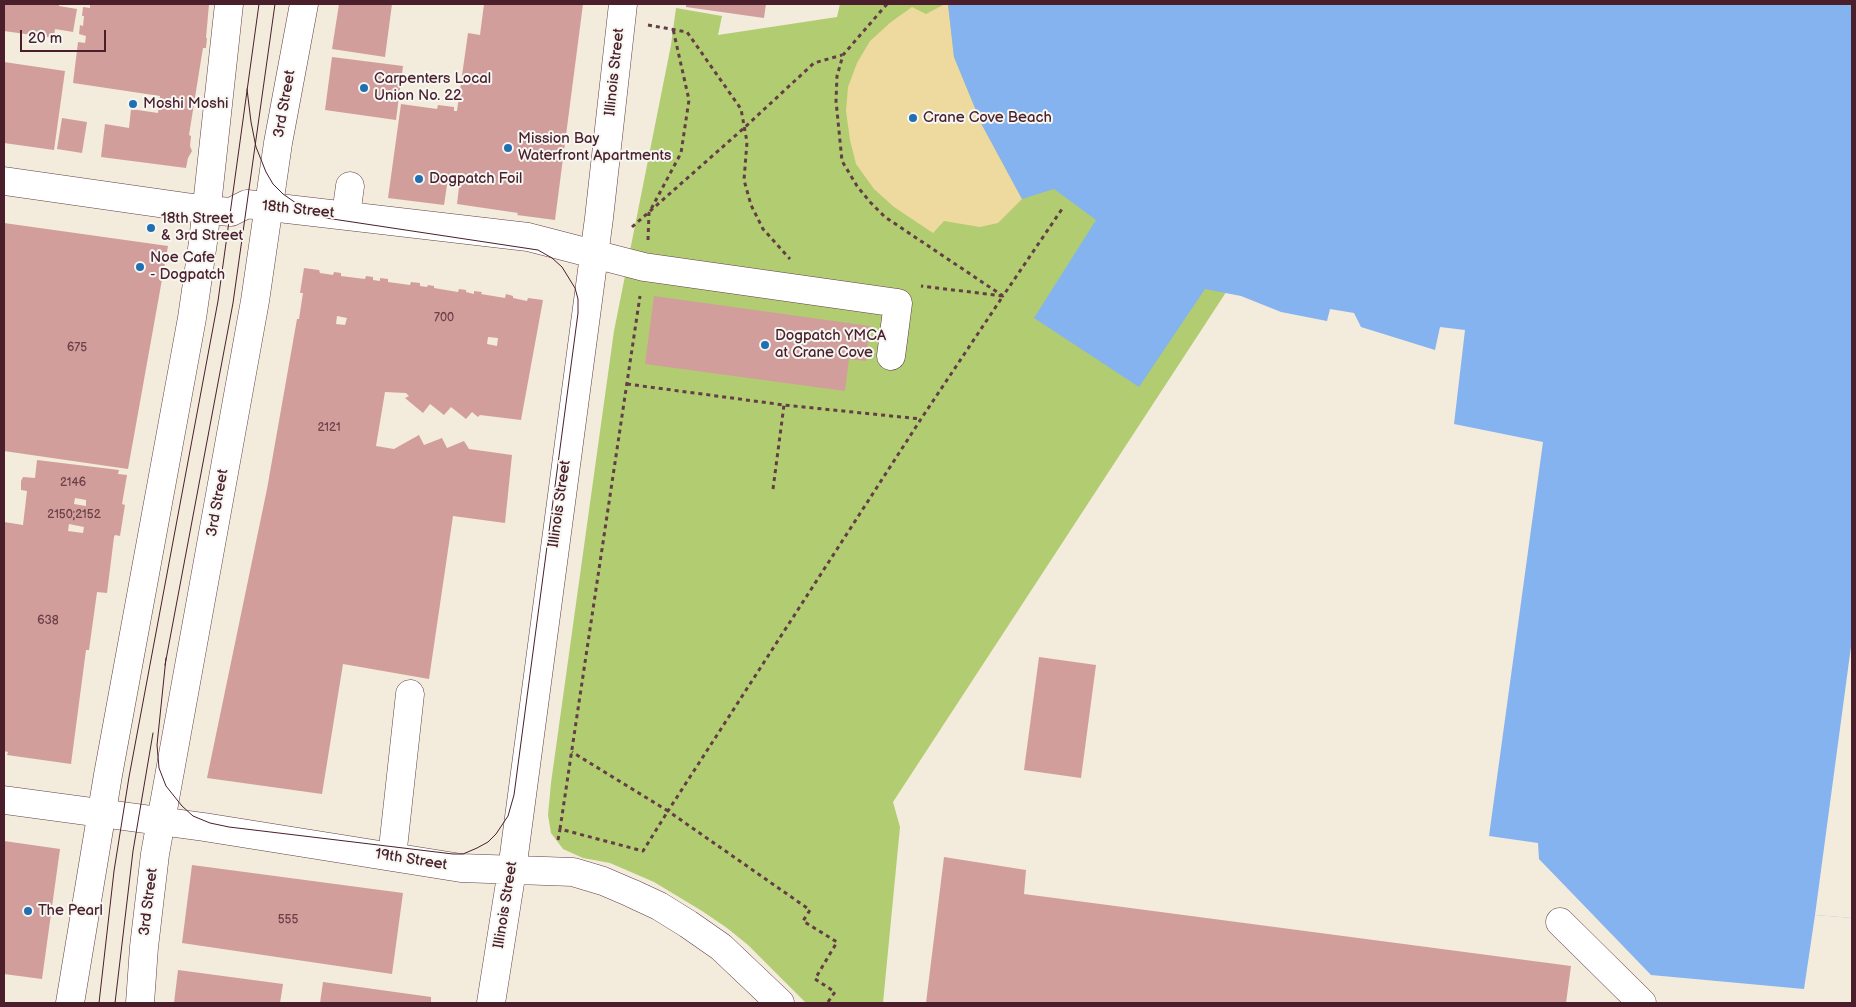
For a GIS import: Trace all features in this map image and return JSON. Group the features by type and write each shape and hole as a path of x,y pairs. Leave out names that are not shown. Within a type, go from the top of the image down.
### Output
{"main road":[{"path":"70,1003 190,326 206,210 229,4"},
{"name":"3rd Street","path":"140,1003 150,892 160,821 255,301 278,143 304,4"},
{"name":"Illinois Street","path":"491,1003 512,870 599,218 622,12"},
{"name":"18th Street","path":"4,182 206,210 231,212 248,204 528,237 644,268 898,302 891,356"},
{"path":"346,215 350,186"},
{"path":"392,858 410,694"},
{"name":"19th Street","path":"4,800 160,821 461,868 573,872 603,881 659,906 721,947 780,1003"},
{"path":"1560,922 1642,1003"}],"path":[{"path":"887,4 843,55 837,76 836,102 842,160 857,186 885,217 1003,296"},
{"path":"622,12 672,29 687,32 741,109 747,142 744,180 751,205 763,229 775,245 788,257 796,271 794,288"},
{"path":"558,840 647,256 649,213 681,153 689,100 672,29"},
{"path":"632,226 744,128 814,63 843,55"},
{"path":"560,829 643,851 921,419 1062,209"},
{"path":"627,384 784,406 921,419"},
{"path":"773,489 784,406"},
{"path":"572,752 668,812 810,910 803,921 837,942 814,979 835,992 828,1002"}],"green space":[{"path":"840,4 1106,4 1234,280 893,802 900,827 883,1003 806,1003 748,945 702,911 654,882 610,863 583,858 563,849 551,833 548,815 614,331 671,45 676,8 722,16 718,35 837,17"}],"sand":[{"name":"Crane Cove Beach","path":"948,4 954,57 982,125 1022,199 998,223 980,227 944,221 933,233 894,207 874,189 856,164 846,111 848,87 857,63 870,41 891,22 912,7 926,14"}],"water":[{"path":"948,4 1852,4 1852,918 1815,915 1804,989 1651,975 1539,859 1538,843 1489,836 1543,442 1454,424 1465,330 1440,327 1435,350 1361,327 1354,313 1330,309 1327,321 1281,312 1241,296 1205,289 1139,387 1034,318 1096,220 1054,189 1022,199 982,125 954,57"}],"pier":[{"path":"1852,639 1852,918 1815,915"}],"building":[{"path":"4,4 59,4 59,6 77,9 73,32 55,29 54,38 4,31"},
{"path":"90,4 209,4 206,48 203,48 189,135 191,136 190,146 192,151 186,168 101,157 105,124 129,128 131,109 158,113 160,96 73,83 78,42 85,43 86,36 79,34 80,25 83,26 83,7 90,8"},
{"path":"339,4 392,4 385,57 332,49"},
{"name":"Mission Bay Waterfront Apartments","path":"484,4 583,4 555,220 457,204 459,187 447,185 444,205 388,198 401,104 437,109 438,105 454,107 454,111 457,111 468,33 480,35"},
{"path":"686,4 766,4 764,18 686,7"},
{"name":"Carpenters Local Union No. 22","path":"332,57 403,66 396,120 325,110"},
{"path":"4,62 65,71 54,150 4,143"},
{"path":"62,118 87,122 82,153 57,149"},
{"path":"4,223 168,246 128,469 4,451"},
{"path":"304,268 319,270 320,273 333,275 334,272 341,273 341,276 365,279 366,276 380,281 380,278 388,279 388,282 410,285 411,282 420,283 420,286 427,287 428,285 434,286 434,288 458,292 459,289 474,294 474,291 482,292 481,294 505,298 506,294 513,296 513,298 527,301 528,298 543,300 521,420 480,415 478,417 472,412 466,419 451,407 444,415 430,404 423,413 405,398 409,396 406,393 385,392 376,446 394,449 419,435 424,445 442,438 447,448 464,441 469,449 512,455 505,523 453,516 429,679 343,664 322,794 207,778 267,489 297,319 299,319 303,293 300,293","holes":["337,316 347,318 345,325 336,324","488,337 498,338 497,346 487,344"]},
{"path":"654,296 870,326 866,361 849,359 845,391 645,364"},
{"path":"37,460 119,470 118,474 127,475 122,504 125,505 120,536 115,535 114,537 107,593 97,592 89,650 86,650 71,764 7,755 8,752 4,751 4,522 23,525 27,491 21,490 21,481 23,477 35,478","holes":["75,498 86,500 86,506 74,504","69,524 84,527 83,533 68,531"]},
{"path":"1039,657 1096,665 1081,778 1024,770"},
{"name":"The Pearl","path":"4,841 60,849 42,979 4,974"},
{"path":"944,857 1026,870 1024,894 1571,966 1566,1003 926,1003"},
{"path":"192,865 403,893 392,974 182,943"},
{"path":"178,970 283,984 280,1003 174,1003"},
{"path":"323,982 431,997 431,1003 320,1003"}],"tram line":[{"path":"99,1003 114,871 129,777 218,301 259,4"},
{"path":"165,665 233,303 275,4"},
{"path":"166,658 157,745 159,768 166,786 193,816 210,823 229,827 453,854 463,854 488,842 508,816 514,795 578,313 578,299 575,288 562,267 552,258 538,250 326,218 303,208 283,194 273,184 266,172 256,147 247,89"},
{"path":"115,1003 133,851 153,733"}],"place":[{"name":"Carpenters Local Union No. 22","path":"364,88"},
{"name":"Moshi Moshi","path":"133,104"},
{"name":"Crane Cove Beach","path":"913,118"},
{"name":"Mission Bay Waterfront Apartments","path":"508,148"},
{"name":"Dogpatch Foil","path":"419,179"},
{"name":"18th Street & 3rd Street","path":"151,228"},
{"name":"Noe Cafe - Dogpatch","path":"140,267"},
{"name":"Dogpatch YMCA at Crane Cove","path":"765,345"},
{"name":"The Pearl","path":"28,911"}]}
